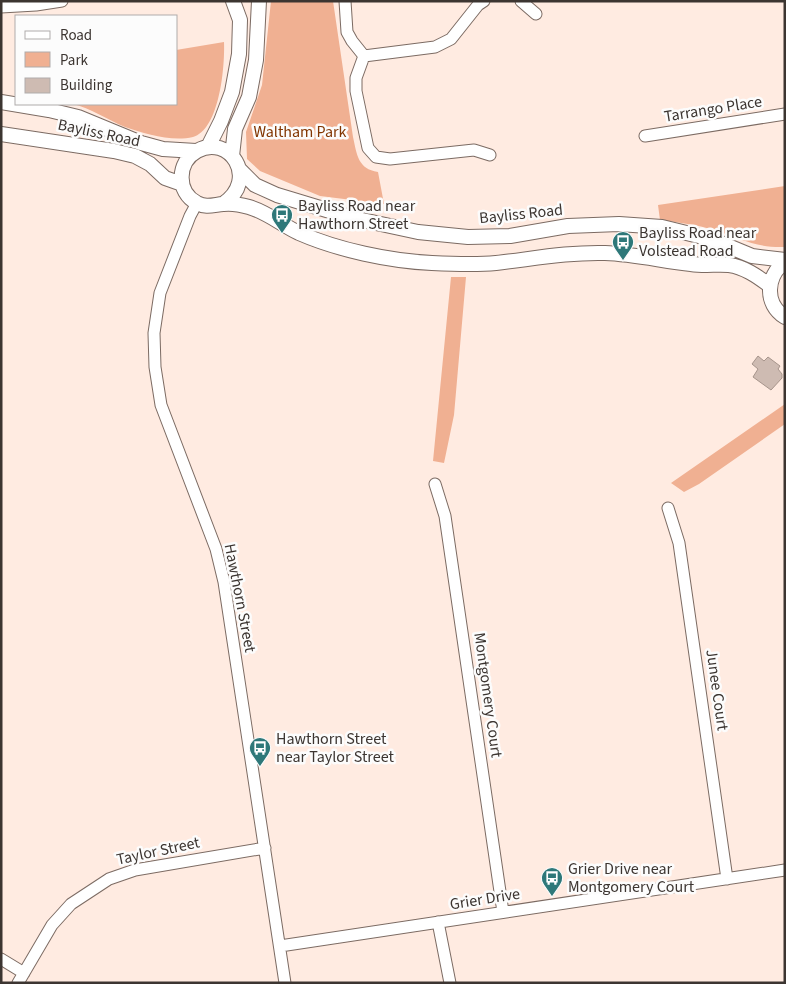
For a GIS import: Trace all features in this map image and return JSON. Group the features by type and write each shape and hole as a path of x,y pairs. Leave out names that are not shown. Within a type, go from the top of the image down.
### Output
{"street":[{"path":"1,8 36,6 62,1"},
{"path":"182,184 181,174 184,165 189,157 202,149 221,121 232,92 239,54 240,20 233,1"},
{"path":"232,156 235,129 249,97 256,60 259,1"},
{"path":"345,1 347,32 364,56"},
{"path":"364,56 435,47 451,39 478,5 484,1"},
{"path":"521,1 536,14"},
{"path":"364,56 356,78 356,91 368,148 376,157 390,159 474,150 490,155"},
{"name":"Bayliss Road","path":"1,102 15,104"},
{"name":"Bayliss Road","path":"19,105 78,117 141,143 163,149 217,148 232,156 240,170 255,185 277,195 354,218 418,232 468,237 510,236 568,226 619,224 662,227 711,239 752,256 785,261"},
{"name":"Tarrango Place","path":"645,136 785,114"},
{"name":"Bayliss Road","path":"1,134 114,151 135,156 150,164 165,178 182,184 185,192 197,203"},
{"path":"197,203 215,206 223,204 232,198 238,190 240,170"},
{"name":"Hawthorn Street","path":"197,203 190,216 160,293 154,333 155,367 161,405 216,549 224,582 286,983"},
{"path":"223,204 249,207 300,233 339,247 381,257 430,263 494,263 567,254 606,253 691,264 730,265 751,272 769,285 773,306 785,317"},
{"name":"Bayliss Road","path":"769,285 772,275 785,261"},
{"name":"Montgomery Court","path":"434,484 445,516 504,912"},
{"name":"Junee Court","path":"668,508 679,544 727,879"},
{"name":"Taylor Street","path":"21,978 52,925 71,904 109,879 135,870 265,848"},
{"name":"Grier Drive","path":"280,946 785,870"},
{"path":"438,922 450,983"},
{"path":"1,959 21,978"}],"green space":[{"name":"Waltham Park","path":"271,1 333,1 356,150 362,164 366,168 378,172 384,204 320,196 260,171 247,159 246,132 262,85"},
{"name":"Waltham Park","path":"224,42 222,80 215,109 202,132 193,137 176,139 141,132 76,105 178,105 178,50"},
{"path":"785,186 785,247 765,246 708,228 660,220 658,205"},
{"path":"451,277 466,277 454,415 444,463 433,461"},
{"path":"785,404 785,424 699,484 684,492 671,483"}],"building":[{"path":"758,356 764,361 768,357 780,366 778,369 782,374 782,378 771,390 753,377 758,369 752,364"}],"place":[{"name":"Bayliss Road near Hawthorn Street","path":"282,234"},
{"name":"Bayliss Road near Volstead Road","path":"623,261"},
{"name":"Hawthorn Street near Taylor Street","path":"260,767"},
{"name":"Grier Drive near Montgomery Court","path":"552,897"}]}
